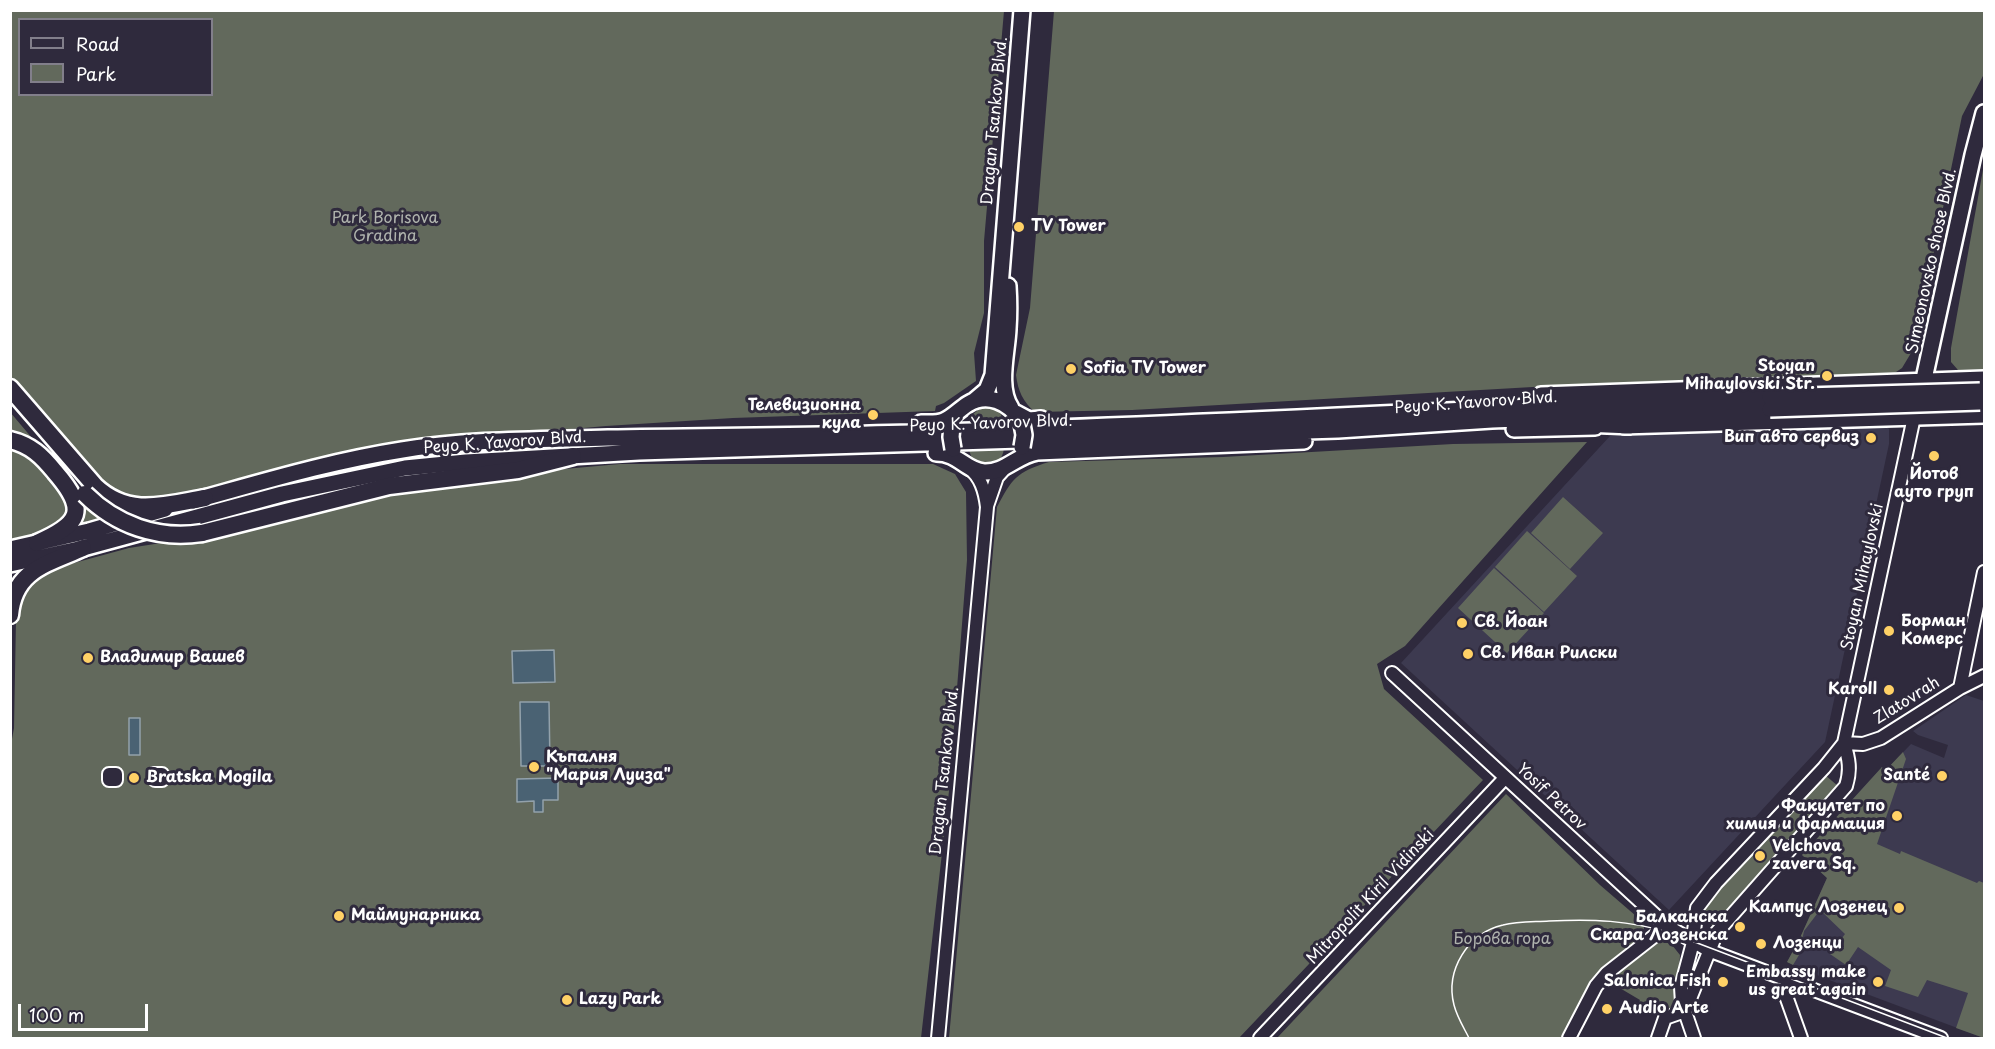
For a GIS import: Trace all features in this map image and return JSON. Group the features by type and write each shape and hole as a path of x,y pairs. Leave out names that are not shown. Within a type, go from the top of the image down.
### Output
{"highway":[{"path":"10,388 95,486 112,499 130,506 145,507 205,498"},
{"path":"10,404 85,494 106,513 142,530 174,535 202,533 380,488 518,470 573,456"},
{"path":"10,440 30,447 39,454 69,488 73,496 75,510 67,527 37,543"},
{"path":"10,615 15,592 19,584 30,573 83,548"}],"main road":[{"name":"Dragan Tsankov Blvd.","path":"968,405 987,390 993,375 1022,10"},
{"name":"Simeonovsko shose Blvd.","path":"1914,417 1984,113"},
{"name":"Dragan Tsankov Blvd.","path":"1004,235 1008,297 1004,386 1007,402 1016,415"},
{"path":"640,445 665,432 740,427 934,423 947,419 968,405 992,399 1016,415 1031,420 1923,381 1983,397"},
{"path":"1401,432 1492,414 1632,392"},
{"path":"640,445 667,457 762,458 951,454 978,471 987,472 998,470 1030,453 1053,451 1269,444 1401,432 1914,417 1983,397"},
{"name":"Peyo K. Yavorov Blvd.","path":"10,549 280,477 400,450 449,444 640,445 1338,430 1492,414 1983,397"},
{"path":"1400,404 1631,426"},
{"path":"960,458 951,439 952,426 956,416 968,405"},
{"path":"1010,464 1022,447 1024,435 1016,415"},
{"name":"Peyo K. Yavorov Blvd.","path":"10,564 83,548 282,494 372,474 466,462 573,456 640,445"}],"street":[{"name":"Stoyan Mihaylovski","path":"1844,744 1914,417"},
{"name":"Dragan Tsankov Blvd.","path":"938,1038 987,507 986,496 978,478 960,458"},
{"name":"Dragan Tsankov Blvd.","path":"987,507 997,477 1010,464"},
{"path":"1960,688 1984,572"},
{"name":"Yosif Petrov","path":"1392,673 1667,926 1708,950 1941,1038"},
{"name":"Zlatovrah","path":"1844,744 1863,744 1881,738 1984,675"},
{"path":"1694,1038 1682,1003 1681,987 1693,941 1697,908 1716,883 1844,744"},
{"path":"1685,1011 1717,932 1846,786 1850,774 1849,759 1844,744"},
{"name":"Mitropolit Kiril Vidinski","path":"1260,1038 1505,778"},
{"path":"1569,1038 1596,986 1607,973 1667,926"},
{"path":"1791,981 1786,996 1801,1038"},
{"path":"1658,1038 1665,1018 1685,1011"}],"shaded area":[{"path":"1887,427 1889,444 1825,742 1669,910 1401,663 1610,436"},
{"name":"Кампус Лозенец","path":"1966,695 1984,701 1984,1038 1787,962 1827,878 1802,855 1882,767 1886,770 1911,744 1944,758 1948,745 1918,735 1913,731"}],"green space":[{"name":"Park Borisova Gradina","path":"10,11 1004,11 984,241 984,313 974,353 976,381 936,406 935,411 733,418 606,426 391,445 171,499 141,503 101,485 11,379"},
{"path":"1054,11 1984,11 1984,74 1962,116 1914,348 1902,368 1893,374 1585,384 1132,410 1035,412 1022,396 1016,375 1030,308"},
{"path":"1984,164 1984,371 1958,370 1951,362 1951,348"},
{"path":"985,407 999,410 1005,425 968,425 974,413"},
{"path":"10,412 87,503 106,518 75,527 80,510 11,435"},
{"path":"1587,442 1405,646 1377,664 1384,689 1483,780 1239,1038 949,1038 997,507 1016,478 1029,469 1049,462 1223,457 1453,444"},
{"path":"11,446 22,449 67,495 70,512 50,531 11,539"},
{"path":"968,448 1004,448 998,461 985,464 974,463"},
{"path":"620,464 933,464 955,474 966,492 967,560 949,791 921,1038 11,1038 10,750 14,728 16,619 21,596 33,581 52,569 129,548 206,536 404,490 542,471"},
{"path":"1563,497 1603,533 1570,569 1531,533"},
{"path":"1527,531 1577,576 1544,612 1495,567"},
{"path":"1494,568 1544,613 1507,653 1458,608"},
{"path":"1903,752 1906,759 1877,844 1900,854 1901,851 1977,883 1979,881 1984,883 1984,1038 1956,1028 1968,993 1927,980 1918,997 1885,986 1891,970 1858,947 1846,965 1830,954 1845,934 1820,910 1804,931 1799,955 1793,965 1787,962 1827,878 1802,855 1882,767 1886,770"},
{"path":"1825,775 1838,786 1831,797 1776,854 1715,924 1701,921 1704,908 1712,895"},
{"name":"Борова гора","path":"1506,794 1600,885 1643,922 1645,936 1591,979 1562,1038 1277,1038"},
{"path":"1659,939 1672,945 1680,955 1677,1005 1673,1010 1653,1015 1637,1006 1640,1000 1613,984 1609,989 1604,983"}],"water":[{"path":"554,650 555,682 513,683 512,651"},
{"path":"520,702 549,702 550,766 521,766"},
{"path":"129,718 140,718 140,755 129,755"},
{"path":"558,778 558,800 543,800 543,812 534,812 534,801 517,802 517,779"}],"tram line":[{"path":"1469,1038 1455,1009 1452,992 1456,966 1470,945 1490,929 1509,924 1581,920 1625,923 1671,933 1947,1038"}],"place":[{"name":"TV Tower","path":"1019,227"},
{"name":"Sofia TV Tower","path":"1071,369"},
{"name":"Stoyan Mihaylovski Str.","path":"1827,376"},
{"name":"Телевизионна кула","path":"873,415"},
{"name":"Вип авто сервиз","path":"1871,438"},
{"name":"Йотов ауто груп","path":"1934,456"},
{"name":"Св. Йоан","path":"1462,623"},
{"name":"Борман Комерс","path":"1889,631"},
{"name":"Св. Иван Рилски","path":"1468,654"},
{"name":"Владимир Вашев","path":"88,658"},
{"name":"Karoll","path":"1889,690"},
{"name":"Къпалня \"Мария Луиза\"","path":"534,767"},
{"name":"Santé","path":"1942,776"},
{"name":"Bratska Mogila","path":"134,778"},
{"name":"Факултет по химия и фармация","path":"1897,816"},
{"name":"Velchova zavera Sq.","path":"1760,856"},
{"name":"Кампус Лозенец","path":"1899,908"},
{"name":"Маймунарника","path":"339,916"},
{"name":"Балканска Скара Лозенска","path":"1740,927"},
{"name":"Лозенци","path":"1761,944"},
{"name":"Salonica Fish","path":"1723,982"},
{"name":"Embassy make us great again","path":"1878,982"},
{"name":"Lazy Park","path":"567,1000"},
{"name":"Audio Arte","path":"1607,1009"}]}
